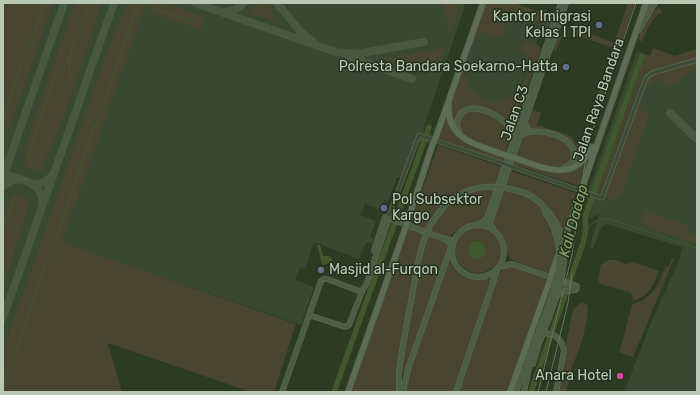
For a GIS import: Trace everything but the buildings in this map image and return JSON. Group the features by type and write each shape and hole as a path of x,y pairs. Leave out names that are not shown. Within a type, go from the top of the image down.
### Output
{"main road":[{"path":"348,392 406,226 432,146 483,3"},
{"name":"Jalan Raya Bandara","path":"510,392 646,3"},
{"path":"453,88 449,108 450,120 463,138 479,146 545,168 558,171 566,170 581,163 591,151 602,129"}],"street":[{"name":"Jalan C3","path":"494,230 490,221 562,3"},
{"name":"Jalan C3","path":"523,121 566,3"},
{"path":"640,28 649,3"},
{"path":"632,41 655,3"},
{"path":"309,315 346,328 350,324 366,284 419,135 602,198 646,78 652,73 697,60"},
{"path":"479,146 464,137 459,131 457,122 459,116 463,112 472,108 486,111 497,116 506,122 518,136 533,132 547,133 560,137 568,142 573,149 573,159 568,166 561,169 545,168"},
{"path":"506,122 512,123 523,121 527,128 533,132"},
{"name":"Jalan C3","path":"477,224 482,223 487,218 518,136"},
{"path":"399,392 401,354 420,253 428,229 434,217 450,201 469,190 492,186 525,192 537,200 552,216 561,233 565,256 561,283 539,344 524,392"},
{"path":"389,218 445,239 450,244 456,265 466,274 475,277 485,276 493,272 498,267 512,264 564,281 574,288 560,293 550,303 516,392"},
{"path":"445,239 452,238 463,228 471,225 486,225 500,236 506,258 512,264"},
{"path":"403,392 408,369 455,236"},
{"path":"456,392 504,253"},
{"path":"282,392 320,284 324,279 363,290"},
{"path":"535,340 544,334 553,334 558,338 563,347 564,351 556,392"}],"shaded area":[{"path":"3,3 465,3 423,129 424,132 432,135 429,144 422,141 418,143 404,180 397,177 388,201 384,200 381,210 365,204 361,215 376,221 370,237 374,239 372,244 366,242 359,259 314,242 305,269 300,267 295,280 314,287 301,325 58,241 7,392 3,392"},
{"path":"3,3 53,3 16,110 3,141"},
{"path":"76,3 101,3 57,134 41,168 33,170 26,166 24,160 33,122"},
{"path":"128,3 146,3 62,242 296,324 274,392 251,392 108,343 122,392 3,392 3,351 109,47"},
{"path":"150,3 171,6 205,18 201,30 152,13"},
{"path":"255,3 267,3 276,18 273,20 252,13"},
{"path":"443,3 459,3 458,12 450,35"},
{"path":"486,3 514,3 543,13 544,9 550,14 551,12 553,14 553,18 550,27 495,7 488,27 495,9 509,14 503,37 489,37 487,32 476,37 470,46"},
{"path":"628,3 635,3 593,125 587,123 609,64 612,49 611,47 575,35 574,31 575,29 580,30 614,43"},
{"path":"485,4 550,27 545,37 541,39 538,38 536,44 540,47 518,116 457,89"},
{"path":"659,7 662,12 652,21 642,42 638,38 642,29 649,17"},
{"path":"562,36 556,51 551,50 556,38"},
{"path":"527,40 538,45 541,49 516,119 512,121 504,120 487,110 461,111 457,116 455,124 453,123 450,105 469,50 465,70 467,83 482,99 490,102 498,102 512,96 519,90 530,74 528,58 520,49 521,45"},
{"path":"445,48 435,76 385,59"},
{"path":"653,48 675,56 697,49 697,392 624,392 651,323 681,256 682,247 606,224 600,230 593,249 590,247 599,214 587,219 592,202 585,200 637,51 650,56"},
{"path":"653,48 675,56 697,49 697,57 648,71 644,74 605,178 599,192 595,195 645,54 650,56"},
{"path":"697,62 697,66 668,88 657,79 643,91 638,103 645,82 649,77 654,74"},
{"path":"637,104 649,116 621,195 614,200 608,199 605,194"},
{"path":"532,109 541,113 537,125 571,136 576,144 582,146 585,139 589,140 585,156 573,167 574,161 568,141 529,127 527,120"},
{"path":"472,110 495,117 512,133 505,154 468,139 461,133 458,122 462,114"},
{"path":"447,115 451,126 462,140 468,145 504,157 502,162 439,139"},
{"path":"527,134 548,135 567,144 572,151 568,165 557,169 514,157 521,138"},
{"path":"438,145 502,167 484,219 480,222 465,225 447,236 410,225"},
{"path":"589,156 579,186 513,164 515,160 540,170 560,173 572,169"},
{"path":"511,171 576,193 556,255 548,273 511,259 503,237 495,228 493,223"},
{"path":"17,194 27,197 29,204 3,287 3,214 11,198"},
{"path":"646,211 689,226 687,232 697,236 697,244 640,224"},
{"path":"409,227 445,241 448,248 404,372 398,372 397,392 351,392"},
{"path":"478,227 491,231 497,237 501,250 497,263 491,269 478,273 465,269 459,263 455,250 459,237 465,231"},
{"path":"477,241 483,244 486,250 483,256 477,259 471,256 468,250 471,244"},
{"path":"317,245 320,245 323,256 329,256 333,261 324,265 322,264"},
{"path":"672,258 674,259 633,357 621,353 620,350 632,305 645,298 654,290 666,266 668,267"},
{"path":"450,260 453,267 462,276 474,280 480,280 494,275 454,392 405,392 411,369 448,261"},
{"path":"609,260 616,260 625,264 633,262 659,271 653,285 647,293 639,299 633,301 632,295 629,292 600,284 598,279 601,264"},
{"path":"511,265 547,277 508,392 458,392 499,275 504,268"},
{"path":"583,302 588,306 586,326 566,392 557,392 572,313 575,307"}],"waterway":[{"path":"3,119 44,3"},
{"path":"71,80 69,67 71,53 89,3"},
{"path":"3,386 138,5"},
{"path":"153,9 195,23"},
{"path":"28,158 54,78 66,64 71,53"},
{"name":"Kali Dadap","path":"531,392 583,243 586,229 585,217 642,56"},
{"path":"88,119 94,128"},
{"name":"Kali Dadap","path":"334,392 429,127"},
{"path":"3,229 12,203"},
{"path":"586,229 594,222 607,218 697,248"}],"taxiway":[{"path":"3,178 64,3"},
{"path":"3,318 114,3"},
{"path":"195,3 336,52 356,54 424,42"},
{"path":"225,12 235,10 244,3"},
{"path":"277,3 300,31 313,42"},
{"path":"348,56 412,79"},
{"path":"670,113 697,139"},
{"path":"3,174 30,183 39,191 42,197 42,204"},
{"path":"31,184 44,182 53,174"},
{"path":"3,186 11,181 19,179"}],"tram line":[{"path":"538,392 572,255 584,170 591,135 636,3"},
{"path":"546,392 568,303 572,273"}],"place":[{"name":"Kantor Imigrasi Kelas I TPI","path":"599,25"},
{"name":"Polresta Bandara Soekarno-Hatta","path":"566,67"},
{"name":"Pol Subsektor Kargo","path":"384,208"},
{"name":"Masjid al-Furqon","path":"321,270"},
{"name":"Anara Hotel","path":"620,376"}]}
